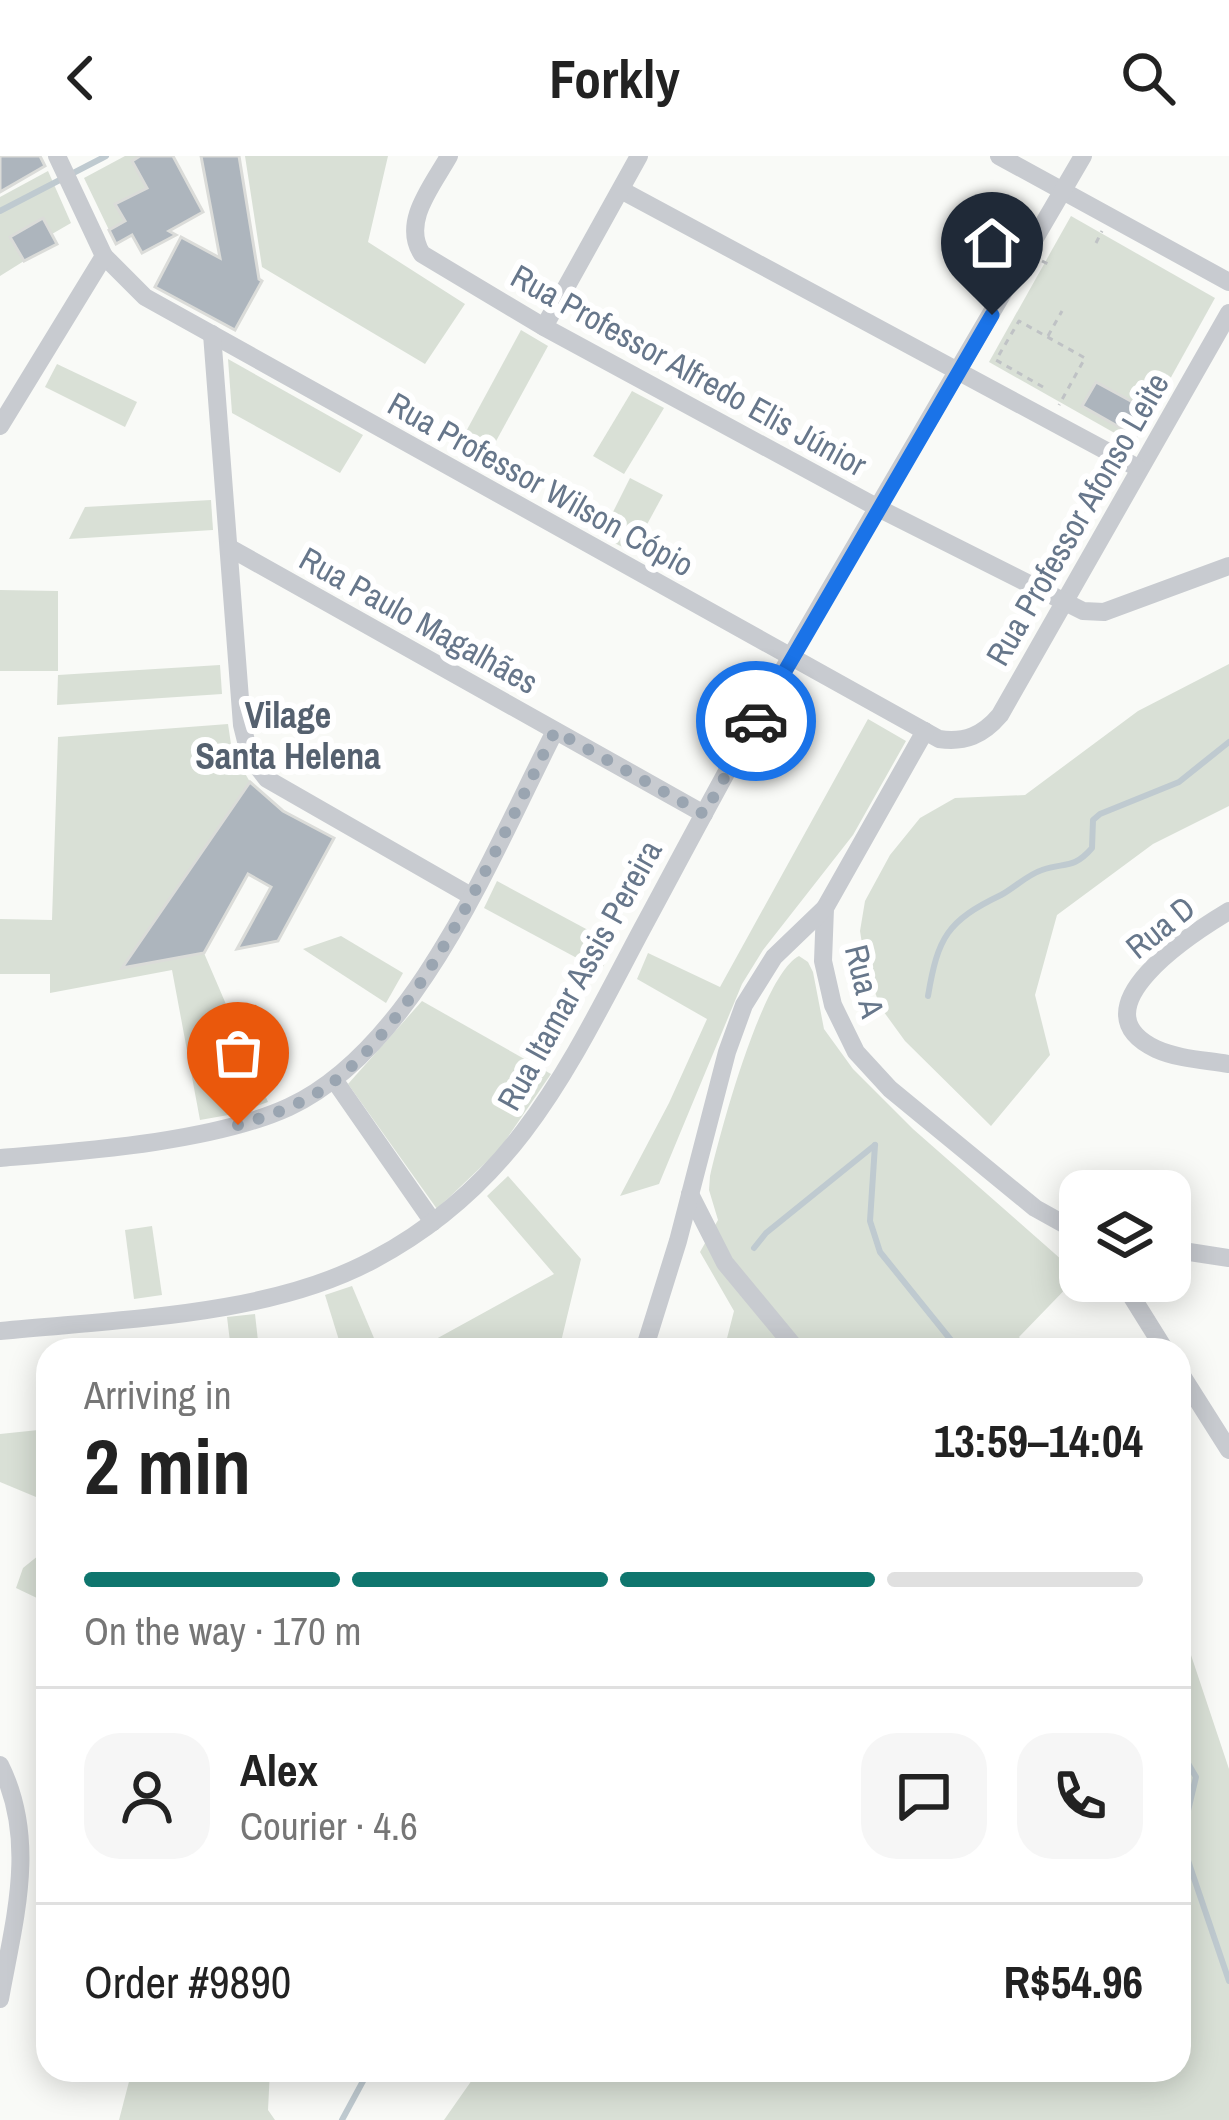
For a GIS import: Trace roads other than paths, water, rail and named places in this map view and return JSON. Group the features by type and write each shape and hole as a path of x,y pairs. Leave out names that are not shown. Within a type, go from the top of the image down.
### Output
{"street":[{"name":"Rua Professor Alfredo Elis Júnior","path":"449,156 416,216 413,241 422,254 544,327 880,509 1083,611 1104,612 1229,566"},
{"path":"544,327 639,156"},
{"path":"999,156 1229,282"},
{"name":"Rua Itamar Assis Pereira","path":"0,1331 207,1307 305,1287 374,1260 433,1222 491,1173 535,1120 578,1049 790,659 1083,156"},
{"path":"0,426 104,256 64,169"},
{"path":"620,190 1138,468"},
{"name":"Rua Professor Wilson Cópio","path":"104,256 145,297 790,659 939,739 963,740"},
{"name":"Rua Professor Afonso Leite","path":"963,740 985,730 1000,715 1229,313"},
{"path":"212,334 242,725 257,769 278,787 471,896"},
{"name":"Rua Paulo Magalhães","path":"230,548 704,814"},
{"path":"0,1158 70,1152 238,1125 287,1108 335,1081 404,1006 471,896 555,731"},
{"name":"Rua A","path":"925,731 824,908 827,982 843,1030 890,1089 1035,1208 1059,1221"},
{"path":"648,1338 744,1005 774,956 824,908"},
{"name":"Rua D","path":"1229,911 1157,962 1128,1001 1130,1021 1139,1038 1157,1050 1229,1064"},
{"path":"335,1081 433,1222"},
{"path":"690,1194 724,1263 787,1338"},
{"path":"1191,1253 1229,1258"},
{"path":"1135,1302 1158,1338"},
{"path":"1191,1390 1229,1450"},
{"path":"0,1765 21,1878 0,2000"}],"waterway":[{"path":"0,211 106,156"},
{"path":"928,996 941,945 968,913 1036,872 1079,860 1092,848 1093,820 1100,814 1179,782 1229,742"},
{"path":"875,1145 870,1221 880,1252 949,1338"},
{"path":"754,1248 766,1233 875,1145"},
{"path":"1191,1768 1196,1777 1191,1798"},
{"path":"1191,1869 1229,1981"},
{"path":"342,2120 363,2082"}],"district":[{"name":"Vilage Santa Helena","path":"288,736"}]}
